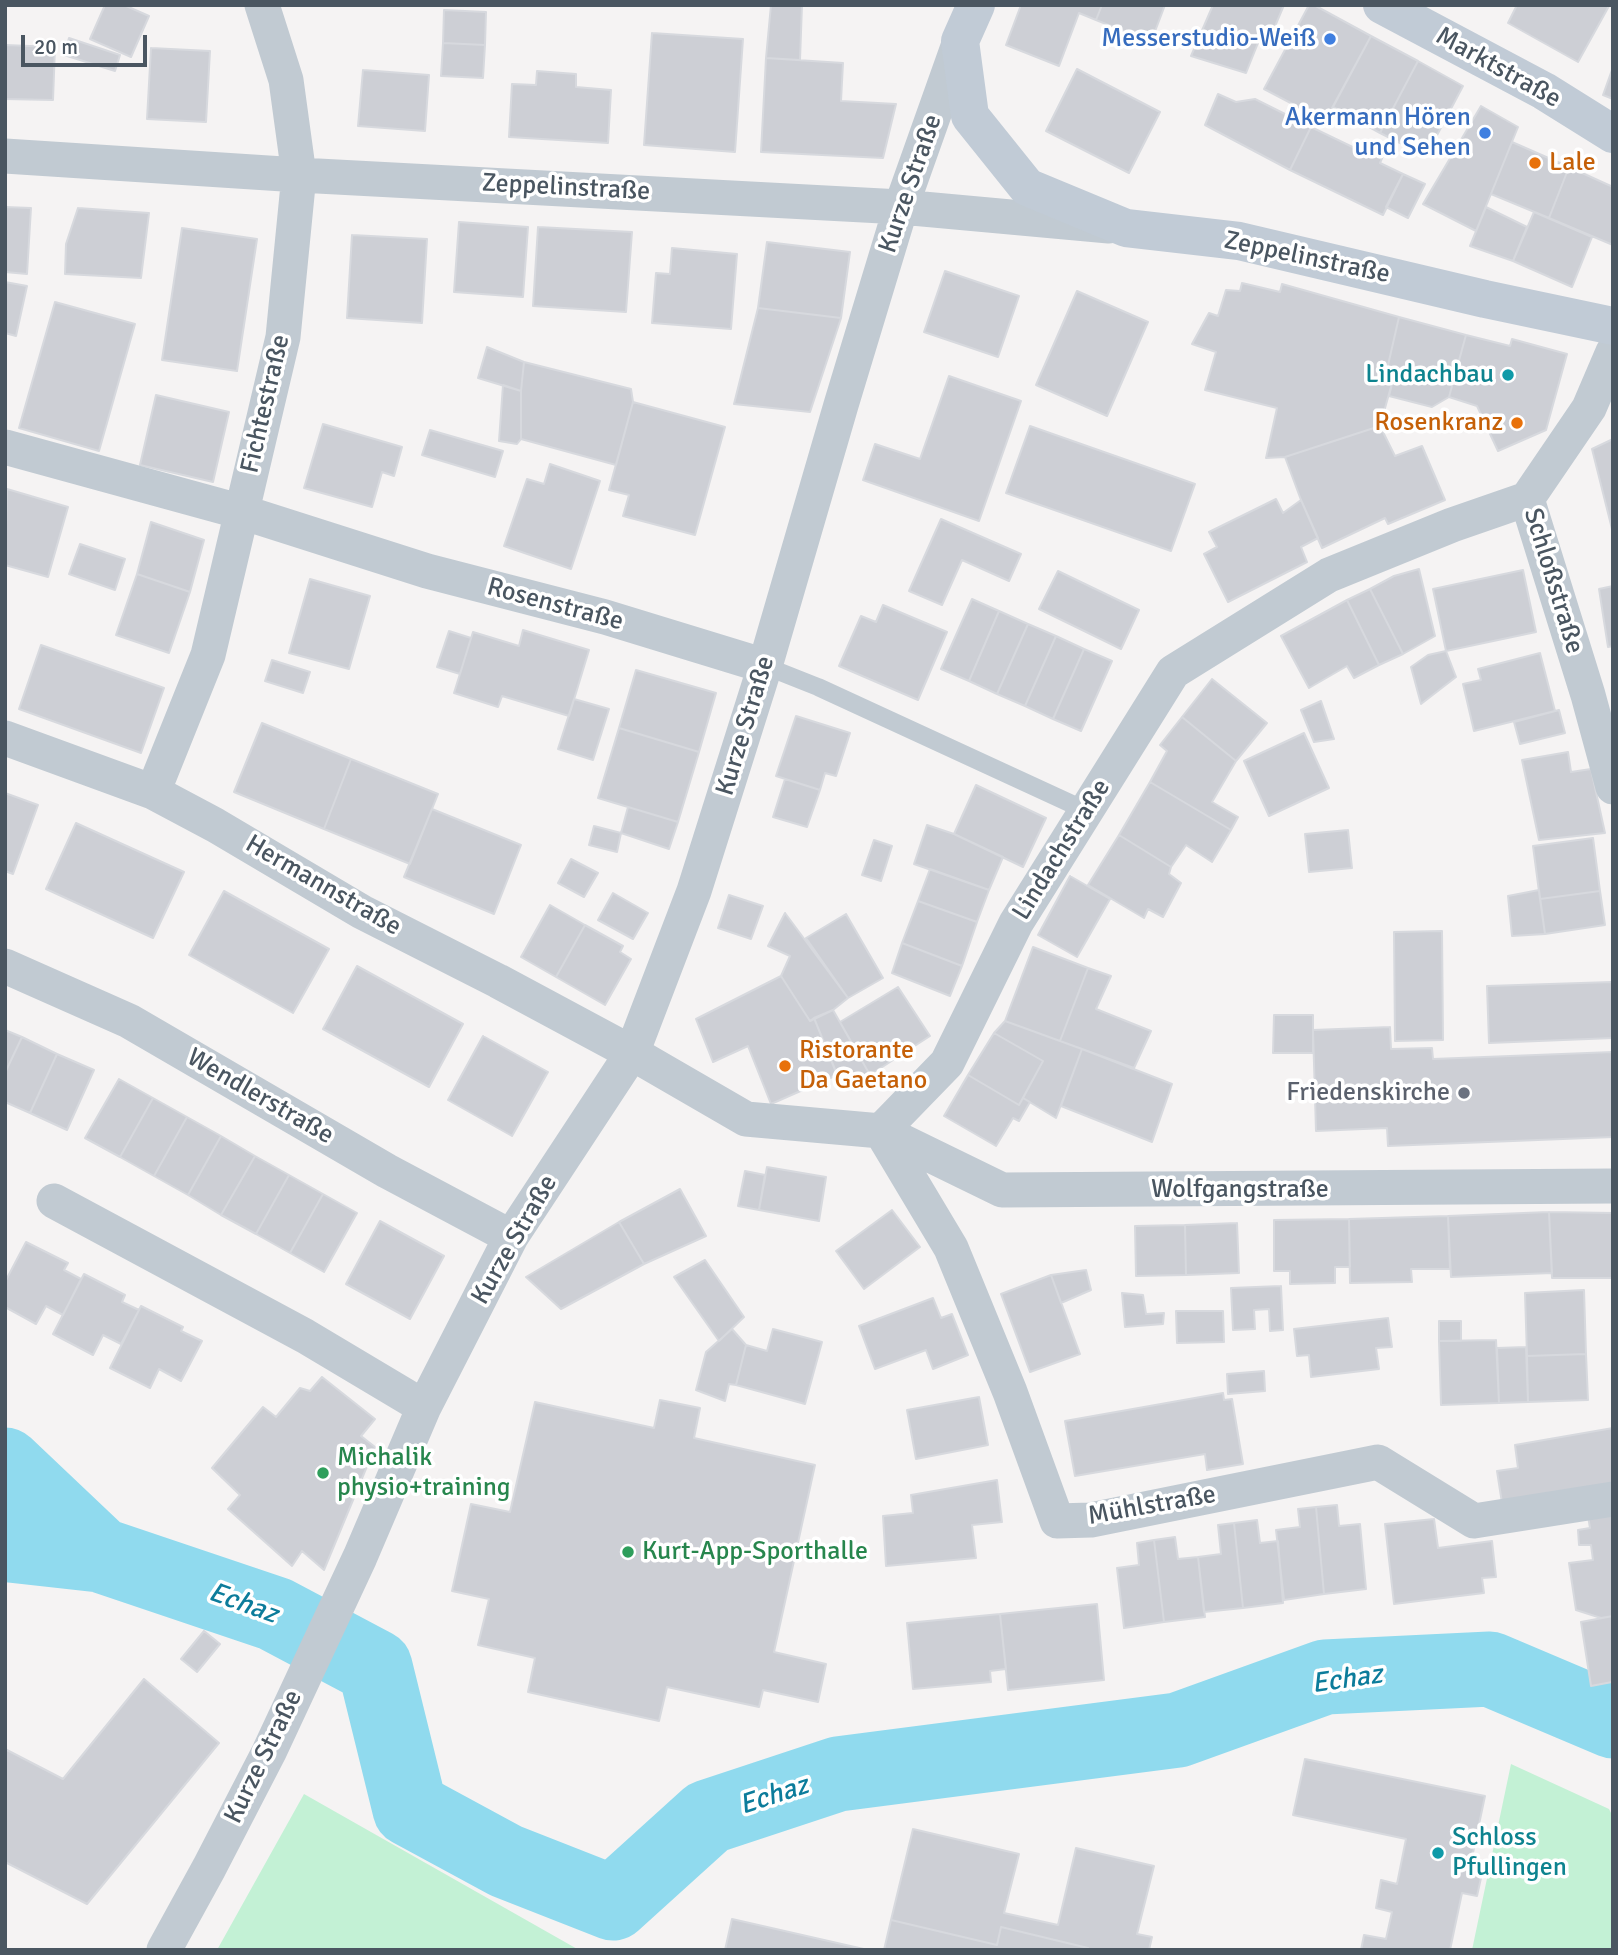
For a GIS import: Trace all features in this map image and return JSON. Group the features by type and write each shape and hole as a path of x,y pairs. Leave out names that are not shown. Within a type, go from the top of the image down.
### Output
{"main road":[{"name":"Kurze Straße","path":"960,41 976,5"},
{"name":"Marktstraße","path":"1382,5 1544,91 1613,134"},
{"name":"Zeppelinstraße","path":"960,41 970,116 1027,187 1126,228 1239,241 1613,326"}],"street":[{"name":"Fichtestraße","path":"153,792 208,655 283,337 299,175 286,80 262,5"},
{"name":"Kurze Straße","path":"164,1950 209,1868 292,1703 360,1557 424,1407 511,1237 632,1053 694,891 765,666 901,207 960,41"},
{"name":"Zeppelinstraße","path":"5,156 299,175 901,207 1126,228"},
{"name":"Schloßstraße","path":"1613,352 1589,408 1527,499 1588,695 1613,787"},
{"name":"Rosenstraße","path":"5,447 242,512 427,571 605,617 765,666"},
{"name":"Lindachstraße","path":"881,1131 947,1063 1016,923 1173,672 1329,575 1452,525 1527,499"},
{"name":"Hermannstraße","path":"5,738 153,792 215,825 362,912 499,981 632,1053"},
{"name":"Wendlerstraße","path":"5,966 130,1021 387,1171 511,1237"},
{"path":"632,1053 746,1119 881,1131"},
{"name":"Wolfgangstraße","path":"881,1131 1002,1190 1613,1186"},
{"name":"Mühlstraße","path":"881,1131 951,1248 1010,1392 1056,1521 1091,1520 1378,1462 1474,1521 1613,1499"},
{"path":"54,1201 305,1336 424,1407"}],"lane":[{"name":"Rosenstraße","path":"765,666 818,687 1087,811"}],"green space":[{"path":"1511,1764 1609,1809 1613,1817 1613,1950 1472,1950"},
{"path":"304,1794 579,1950 217,1950"}],"building":[{"path":"105,5 124,5 149,16 131,57 90,39"},
{"path":"771,5 802,5 800,60 766,58"},
{"path":"1021,5 1102,5 1096,20 1079,13 1059,66 1006,45"},
{"path":"1102,5 1165,5 1151,42 1096,20"},
{"path":"1213,5 1284,5 1273,31 1264,28 1246,73 1191,56"},
{"path":"1309,5 1314,5 1371,36 1325,121 1264,89"},
{"path":"1517,5 1609,6 1578,62 1508,23"},
{"path":"444,10 486,12 485,45 443,43"},
{"path":"652,33 743,39 735,152 644,145"},
{"path":"1371,36 1418,61 1380,133 1333,107"},
{"path":"69,38 120,55 115,71 64,55"},
{"path":"443,43 485,45 483,78 441,76"},
{"path":"5,45 55,47 53,100 5,99"},
{"path":"151,48 210,51 206,122 147,119"},
{"path":"766,58 843,63 841,101 896,104 883,158 761,152"},
{"path":"1418,61 1463,86 1426,156 1380,133"},
{"path":"1613,67 1613,99 1603,95"},
{"path":"1077,69 1160,112 1129,173 1046,131"},
{"path":"363,70 429,75 425,131 358,126"},
{"path":"537,71 576,74 576,87 611,90 608,143 509,137 512,84 536,85"},
{"path":"1218,94 1236,102 1255,99 1311,127 1290,170 1205,125"},
{"path":"1481,106 1518,127 1476,231 1423,204"},
{"path":"1311,127 1365,153 1371,142 1386,149 1380,163 1403,174 1383,215 1290,170"},
{"path":"1512,142 1569,167 1549,218 1491,194"},
{"path":"1569,167 1613,187 1613,245 1549,218"},
{"path":"1403,174 1425,184 1408,218 1386,207"},
{"path":"5,207 31,208 27,274 5,272"},
{"path":"1486,207 1527,227 1513,261 1470,246"},
{"path":"78,208 149,213 141,278 65,274 66,244"},
{"path":"1534,212 1592,237 1572,287 1513,261"},
{"path":"459,222 528,227 523,297 454,292"},
{"path":"538,227 632,232 626,312 533,306"},
{"path":"182,228 257,239 237,371 162,360"},
{"path":"352,235 427,239 422,323 347,318"},
{"path":"767,242 850,252 841,318 758,308"},
{"path":"672,248 737,254 731,329 652,323 656,273 670,274"},
{"path":"945,271 1019,296 998,357 924,332"},
{"path":"5,282 27,286 16,336 5,333"},
{"path":"1242,283 1280,292 1282,284 1399,317 1386,374 1394,376 1380,426 1285,457 1266,458 1277,408 1205,390 1216,352 1192,344 1209,313 1218,316 1226,290 1240,291"},
{"path":"1077,291 1148,322 1107,416 1036,385"},
{"path":"55,302 135,324 99,451 19,428"},
{"path":"758,308 841,318 810,412 734,404"},
{"path":"1399,317 1466,335 1449,397 1432,407 1389,396 1394,376 1386,374"},
{"name":"Lindachbau","path":"1466,335 1510,346 1512,339 1567,354 1546,430 1498,451 1477,406 1449,397"},
{"path":"487,347 524,362 521,391 478,378"},
{"path":"524,362 631,389 633,402 616,465 521,439"},
{"path":"949,376 1021,401 979,521 863,480 875,444 920,459"},
{"path":"503,385 521,391 521,439 517,444 499,441"},
{"path":"156,395 229,412 213,482 140,465"},
{"path":"633,402 725,427 695,535 623,516 629,495 609,490"},
{"path":"323,424 402,447 394,476 382,472 372,507 304,488"},
{"path":"1030,426 1195,484 1171,551 1006,493"},
{"path":"1380,426 1395,456 1422,446 1445,500 1388,524 1385,518 1322,548 1285,457"},
{"path":"430,430 503,451 495,477 422,455"},
{"path":"1613,439 1613,533 1592,449"},
{"path":"550,464 600,481 571,569 504,546 527,479 544,484"},
{"path":"7,489 68,507 48,577 5,565"},
{"path":"1276,499 1283,513 1301,500 1318,538 1301,547 1307,562 1228,602 1204,554 1217,547 1209,532"},
{"path":"941,519 1021,554 1009,581 962,560 942,605 909,591"},
{"path":"151,522 204,540 190,592 137,574"},
{"path":"80,544 125,559 115,590 69,574"},
{"path":"1419,569 1435,636 1403,654 1370,589 1394,576"},
{"path":"1523,570 1536,632 1446,651 1433,589"},
{"path":"1058,571 1139,610 1121,649 1039,609"},
{"path":"137,574 190,592 169,653 116,635"},
{"path":"310,579 370,596 349,669 289,653"},
{"path":"1613,586 1613,646 1608,647 1599,589"},
{"path":"1370,589 1403,654 1379,665 1347,600"},
{"path":"972,599 999,611 969,681 941,669"},
{"path":"1347,600 1379,665 1354,678 1347,666 1309,688 1281,636"},
{"path":"883,605 947,632 918,700 839,666 861,616 876,622"},
{"path":"999,611 1028,624 997,694 969,681"},
{"path":"1028,624 1056,636 1025,706 997,694"},
{"path":"523,630 589,650 569,716 502,696 498,707 454,693 473,632 519,646"},
{"path":"449,631 471,638 460,674 437,667"},
{"path":"1056,636 1084,649 1053,719 1025,706"},
{"path":"41,645 164,688 141,753 19,709"},
{"path":"1084,649 1112,661 1081,731 1053,719"},
{"path":"1446,651 1456,677 1421,704 1411,667 1428,655"},
{"path":"1540,653 1555,711 1474,731 1463,684 1481,680 1478,669"},
{"path":"272,660 310,672 303,693 265,681"},
{"path":"636,670 716,693 699,752 619,728"},
{"path":"1212,679 1267,723 1236,761 1182,717"},
{"path":"574,699 609,709 593,760 558,749"},
{"path":"1321,701 1334,739 1314,742 1301,710"},
{"path":"1559,710 1565,733 1520,744 1514,722"},
{"path":"796,716 850,733 836,776 825,773 820,790 776,776"},
{"path":"1182,717 1236,761 1212,802 1238,817 1231,830 1150,782 1167,751 1160,745"},
{"path":"262,723 351,759 324,829 234,792"},
{"path":"619,728 699,752 678,822 598,798"},
{"path":"1304,733 1329,788 1269,816 1244,761"},
{"path":"1568,752 1571,772 1591,769 1605,833 1539,840 1522,760"},
{"path":"351,759 438,794 410,864 324,829"},
{"path":"785,779 820,790 807,827 773,817"},
{"path":"1150,782 1231,830 1212,862 1186,845 1171,867 1119,835"},
{"path":"976,785 1046,818 1023,867 954,834"},
{"path":"5,793 38,805 13,874 5,871"},
{"path":"628,807 678,822 669,849 621,833"},
{"path":"432,809 521,845 494,914 404,877"},
{"path":"76,823 184,872 153,938 46,889"},
{"path":"927,825 954,834 1003,857 989,890 914,864"},
{"path":"594,826 621,833 617,852 589,845"},
{"path":"1348,830 1352,868 1309,872 1305,834"},
{"path":"1119,835 1171,867 1169,874 1181,883 1163,917 1148,909 1144,918 1088,885"},
{"path":"1593,838 1600,891 1540,899 1533,846"},
{"path":"874,840 892,846 881,881 862,875"},
{"path":"571,859 598,873 584,897 558,883"},
{"path":"930,869 989,890 977,922 918,901"},
{"path":"1070,876 1110,899 1077,957 1038,935"},
{"path":"1539,890 1545,934 1512,936 1508,896"},
{"path":"224,891 329,949 293,1013 189,955"},
{"path":"1600,891 1605,925 1545,934 1540,899"},
{"path":"613,893 648,913 633,939 598,920"},
{"path":"729,895 763,906 751,939 718,928"},
{"path":"918,901 977,922 962,966 902,943"},
{"path":"550,905 585,925 556,977 521,957"},
{"path":"785,913 848,998 833,1010 810,1021 781,976 790,956 768,946"},
{"path":"846,914 883,978 848,998 806,938"},
{"path":"585,925 623,946 620,952 631,959 605,1005 556,977"},
{"path":"1442,931 1443,1040 1395,1041 1394,932"},
{"path":"902,943 962,966 950,996 892,973"},
{"path":"1033,947 1088,968 1060,1041 1005,1021"},
{"path":"357,966 463,1024 429,1087 323,1029"},
{"path":"1088,968 1111,976 1096,1009 1151,1031 1134,1068 1060,1041"},
{"path":"781,976 810,1021 814,1018 837,1075 771,1104 748,1046 713,1062 696,1019"},
{"path":"1612,982 1613,1038 1489,1043 1487,986"},
{"path":"898,987 930,1036 870,1075 840,1022"},
{"path":"833,1010 870,1075 843,1089 814,1018"},
{"path":"1274,1015 1313,1015 1313,1053 1273,1053"},
{"path":"1005,1021 1082,1049 1056,1118 1023,1098 1043,1061 994,1033"},
{"name":"Friedenskirche","path":"1390,1027 1391,1049 1432,1048 1433,1059 1613,1052 1613,1137 1388,1146 1387,1128 1316,1131 1313,1030"},
{"path":"5,1030 22,1037 5,1073"},
{"path":"994,1033 1043,1061 1019,1105 968,1075"},
{"path":"483,1036 548,1072 512,1136 448,1100"},
{"path":"22,1037 57,1054 30,1113 5,1102 5,1073"},
{"path":"1082,1049 1172,1084 1152,1142 1061,1106"},
{"path":"57,1054 94,1070 67,1130 30,1113"},
{"path":"968,1075 1019,1105 1023,1098 1030,1102 1019,1121 1013,1118 996,1146 944,1116"},
{"path":"119,1079 153,1098 120,1157 85,1138"},
{"path":"153,1098 187,1117 154,1176 120,1157"},
{"path":"187,1117 221,1136 188,1195 154,1176"},
{"path":"221,1136 255,1156 221,1215 188,1195"},
{"path":"255,1156 289,1175 256,1234 221,1215"},
{"path":"767,1167 826,1177 819,1221 759,1210"},
{"path":"745,1171 765,1175 759,1210 738,1206"},
{"path":"289,1175 323,1194 290,1253 256,1234"},
{"path":"680,1189 706,1236 644,1264 619,1222"},
{"path":"323,1194 357,1213 324,1272 290,1253"},
{"path":"892,1210 920,1247 864,1289 836,1251"},
{"path":"1549,1212 1613,1213 1613,1278 1552,1278"},
{"path":"1549,1212 1552,1273 1451,1277 1448,1216"},
{"path":"1448,1216 1450,1269 1411,1269 1412,1282 1350,1283 1349,1219"},
{"path":"1349,1219 1350,1267 1335,1267 1335,1283 1290,1284 1290,1271 1274,1271 1274,1220"},
{"path":"380,1221 444,1256 410,1319 346,1284"},
{"path":"619,1222 644,1264 561,1309 526,1277"},
{"path":"1237,1223 1239,1273 1186,1275 1185,1225"},
{"path":"1185,1225 1186,1275 1136,1276 1135,1226"},
{"path":"26,1242 68,1263 64,1270 81,1279 63,1315 46,1306 36,1324 5,1307 5,1282"},
{"path":"705,1260 744,1317 719,1341 674,1277"},
{"path":"1086,1270 1091,1290 1061,1303 1051,1275"},
{"path":"84,1274 125,1295 122,1302 139,1310 121,1344 103,1335 93,1355 53,1334"},
{"path":"1051,1275 1080,1354 1030,1372 1001,1294"},
{"path":"1281,1286 1283,1330 1270,1331 1269,1309 1254,1310 1255,1329 1233,1330 1231,1288"},
{"path":"1584,1290 1586,1354 1527,1356 1525,1293"},
{"path":"1122,1293 1143,1295 1146,1314 1164,1313 1163,1324 1125,1327"},
{"path":"933,1298 941,1318 952,1314 968,1355 933,1369 926,1350 875,1369 859,1326"},
{"path":"141,1306 183,1327 181,1331 202,1341 181,1381 159,1369 150,1388 110,1368"},
{"path":"1176,1311 1223,1311 1224,1342 1177,1343"},
{"path":"1388,1318 1392,1347 1376,1348 1379,1369 1311,1377 1309,1355 1297,1356 1294,1329"},
{"path":"1439,1321 1461,1321 1461,1341 1439,1341"},
{"path":"732,1329 746,1345 736,1385 729,1384 725,1401 696,1390 706,1352"},
{"path":"773,1329 822,1342 805,1404 736,1385 746,1345 767,1351"},
{"path":"1496,1340 1499,1403 1441,1405 1439,1341"},
{"path":"1526,1347 1528,1402 1499,1403 1497,1348"},
{"path":"1586,1354 1588,1400 1528,1402 1527,1356"},
{"path":"1264,1371 1265,1391 1228,1394 1227,1374"},
{"path":"322,1377 375,1419 361,1436 375,1447 324,1570 302,1551 292,1566 228,1509 240,1495 212,1468 263,1407 276,1417 300,1388 310,1391"},
{"path":"1223,1393 1224,1400 1232,1399 1243,1464 1207,1470 1205,1454 1075,1476 1065,1421"},
{"path":"979,1397 988,1445 916,1459 907,1410"},
{"name":"Kurt-App-Sporthalle","path":"660,1400 700,1408 694,1438 815,1465 774,1652 826,1664 818,1702 763,1690 759,1707 667,1687 659,1721 528,1692 535,1658 478,1645 489,1599 452,1591 471,1504 510,1512 535,1402 654,1428"},
{"path":"1613,1428 1613,1483 1502,1503 1497,1471 1518,1468 1515,1445"},
{"path":"997,1480 1002,1522 972,1525 976,1558 886,1566 883,1516 913,1513 911,1495"},
{"path":"1337,1505 1339,1526 1360,1524 1366,1589 1324,1594 1316,1507"},
{"path":"1316,1507 1324,1594 1284,1600 1276,1530 1300,1527 1298,1509"},
{"path":"1613,1513 1613,1616 1601,1618 1576,1610 1569,1563 1593,1560 1591,1545 1579,1545 1578,1530 1590,1528 1588,1516"},
{"path":"1434,1519 1438,1548 1492,1541 1496,1577 1482,1578 1484,1593 1394,1604 1385,1524"},
{"path":"1257,1520 1260,1543 1278,1541 1283,1603 1243,1608 1234,1523"},
{"path":"1234,1523 1243,1608 1204,1612 1198,1557 1221,1554 1218,1525"},
{"path":"1175,1537 1178,1559 1198,1557 1205,1617 1164,1622 1154,1540"},
{"path":"1154,1540 1164,1622 1124,1628 1117,1568 1139,1565 1137,1543"},
{"path":"1097,1604 1104,1680 1008,1690 1000,1614"},
{"path":"1000,1614 1006,1669 990,1671 991,1682 913,1689 907,1623"},
{"path":"1613,1616 1613,1686 1612,1682 1591,1686 1581,1622"},
{"path":"204,1631 220,1644 197,1672 181,1659"},
{"path":"144,1679 219,1743 87,1904 5,1862 5,1749 63,1779"},
{"name":"Schloss Pfullingen","path":"1305,1759 1485,1796 1470,1867 1483,1869 1477,1896 1462,1893 1450,1950 1361,1950 1364,1935 1386,1939 1392,1912 1376,1908 1381,1880 1397,1884 1406,1839 1293,1815"},
{"path":"913,1829 1019,1854 1004,1913 1058,1925 1076,1848 1154,1866 1137,1934 1152,1937 1149,1950 1088,1950 1001,1927 997,1945 891,1920"},
{"path":"732,1919 868,1950 725,1950"},
{"path":"891,1920 997,1945 1001,1927 1088,1950 884,1950"}],"waterway":[{"name":"Echaz","path":"5,1465 100,1555"},
{"name":"Echaz","path":"5,1541 10,1545 100,1555 275,1614 375,1667 410,1809 506,1861 613,1903 708,1817 838,1774 1178,1730 1325,1677 1490,1669 1613,1721"}],"place":[{"name":"Messerstudio-Weiß","path":"1330,39"},
{"name":"Akermann Hören und Sehen","path":"1485,133"},
{"name":"Lale","path":"1535,163"},
{"name":"Lindachbau","path":"1508,375"},
{"name":"Rosenkranz","path":"1517,423"},
{"name":"Ristorante Da Gaetano","path":"785,1066"},
{"name":"Friedenskirche","path":"1464,1093"},
{"name":"Michalik physio+training","path":"323,1473"},
{"name":"Kurt-App-Sporthalle","path":"628,1552"},
{"name":"Schloss Pfullingen","path":"1438,1853"}]}
